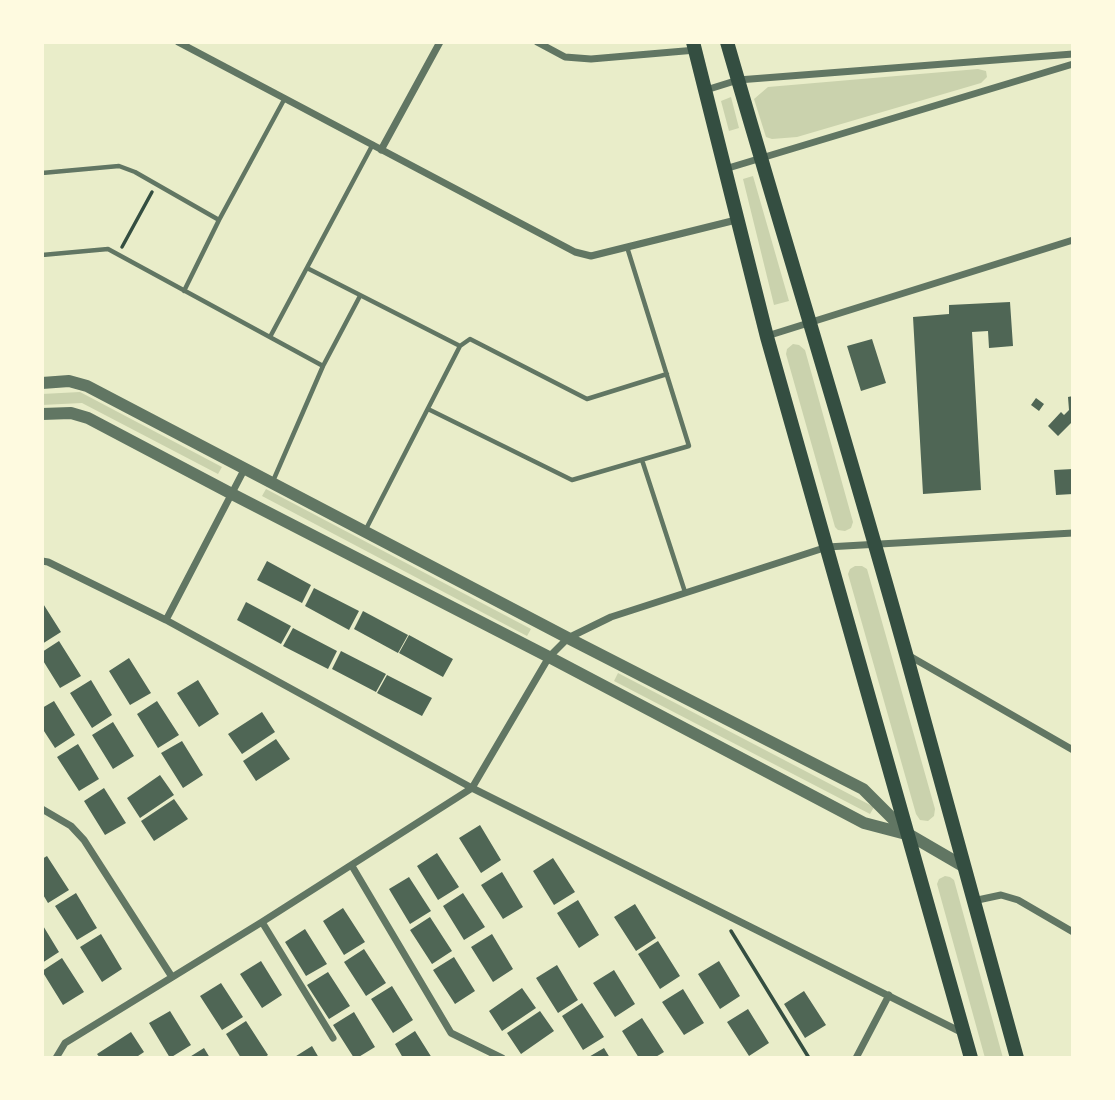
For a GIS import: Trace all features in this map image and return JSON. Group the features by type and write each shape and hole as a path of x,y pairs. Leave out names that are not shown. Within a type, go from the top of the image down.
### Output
{"main road":[{"path":"727,42 906,653 1017,1058"},
{"path":"695,46 766,337 971,1058"}],"street":[{"path":"178,42 575,252 591,256 736,220"},
{"path":"381,150 440,42"},
{"path":"537,42 565,57 591,59 695,46"},
{"path":"706,90 738,80 1073,54"},
{"path":"725,170 1073,64"},
{"path":"766,337 1073,240"},
{"path":"42,383 69,381 87,386 863,789 908,834 963,866"},
{"path":"42,414 71,413 88,418 864,823 908,834"},
{"path":"166,620 245,468"},
{"path":"56,1058 65,1044 352,866 472,788 549,657 568,638 611,617 827,547 1073,533"},
{"path":"42,561 166,620 472,788 965,1034"},
{"path":"906,653 1073,750"},
{"path":"42,809 71,826 84,840 172,977"},
{"path":"352,866 451,1032 502,1058"},
{"path":"973,901 1001,895 1018,900 1073,932"},
{"path":"262,922 333,1038"},
{"path":"856,1058 889,995"}],"lane":[{"path":"184,290 285,98"},
{"path":"270,337 373,144"},
{"path":"42,173 119,166 135,172 219,220"},
{"path":"428,409 572,480 689,446 628,247"},
{"path":"42,255 108,249 323,366"},
{"path":"307,268 460,346"},
{"path":"272,482 323,366 360,296"},
{"path":"365,532 460,346 470,339 587,398 667,374"},
{"path":"642,460 685,592"}],"path":[{"path":"118,255 156,184"},
{"path":"718,910 809,1058"}],"green space":[{"path":"978,69 986,71 987,77 981,83 797,137 766,137 754,99 768,87"},
{"path":"731,97 739,128 729,131 721,101"},
{"path":"753,176 789,301 774,305 743,179"},
{"path":"793,344 805,350 853,522 851,528 845,531 835,527 786,354"},
{"path":"80,392 222,467 218,474 82,403 42,405 42,394"},
{"path":"266,489 531,629 527,636 262,496"},
{"path":"855,566 867,569 935,809 934,816 928,821 920,820 916,814 848,574"},
{"path":"618,673 874,807 870,814 614,681"},
{"path":"945,876 954,880 1003,1058 985,1058 937,884 939,879"}],"building":[{"path":"1010,302 1013,346 989,348 988,331 972,332 981,490 923,494 913,317 949,314 949,305"},
{"path":"872,339 886,383 861,391 847,346"},
{"path":"1073,396 1073,421 1058,436 1048,426 1061,412 1064,415 1069,410 1068,397"},
{"path":"1036,398 1044,404 1039,411 1031,405"},
{"path":"1073,469 1073,494 1056,495 1054,470"},
{"path":"267,561 311,585 302,603 257,580"},
{"path":"314,588 359,611 349,630 305,606"},
{"path":"42,602 61,632 42,644"},
{"path":"246,602 291,626 281,644 237,620"},
{"path":"363,611 408,635 398,653 354,629"},
{"path":"293,628 337,651 328,669 283,646"},
{"path":"409,635 453,659 443,677 399,653"},
{"path":"59,641 81,676 60,688 42,659 42,652"},
{"path":"341,651 386,674 376,692 332,669"},
{"path":"129,658 151,693 130,705 109,671"},
{"path":"387,675 432,698 422,716 377,693"},
{"path":"91,680 112,715 92,728 70,693"},
{"path":"198,680 219,714 199,727 177,693"},
{"path":"54,701 75,735 55,748 42,728 42,708"},
{"path":"157,701 179,735 158,748 137,714"},
{"path":"262,712 275,732 242,754 228,734"},
{"path":"113,722 134,756 113,769 92,735"},
{"path":"276,739 290,759 256,781 243,761"},
{"path":"182,741 203,775 183,788 161,753"},
{"path":"78,744 99,779 79,791 57,757"},
{"path":"160,775 174,795 140,818 127,798"},
{"path":"104,788 126,823 105,835 84,801"},
{"path":"174,799 188,819 154,841 141,821"},
{"path":"480,825 501,860 481,873 459,838"},
{"path":"437,853 459,887 438,900 417,866"},
{"path":"47,856 69,890 48,903 42,893 42,859"},
{"path":"553,858 575,892 554,905 533,871"},
{"path":"502,872 523,907 503,919 481,885"},
{"path":"409,877 431,911 410,924 389,889"},
{"path":"76,893 97,928 77,940 55,906"},
{"path":"463,893 485,927 464,940 443,906"},
{"path":"578,900 599,935 579,948 557,913"},
{"path":"635,904 656,938 636,951 614,917"},
{"path":"343,908 365,942 344,955 323,921"},
{"path":"430,917 452,951 432,964 410,930"},
{"path":"42,924 59,952 42,963"},
{"path":"305,929 327,964 306,976 285,942"},
{"path":"101,934 122,969 102,982 80,947"},
{"path":"492,934 513,969 493,982 471,947"},
{"path":"658,941 680,976 660,989 638,954"},
{"path":"364,949 386,983 366,996 344,962"},
{"path":"454,957 475,991 455,1004 433,970"},
{"path":"62,958 84,992 63,1005 42,971"},
{"path":"261,961 282,995 262,1008 240,974"},
{"path":"719,961 740,996 720,1009 698,974"},
{"path":"557,965 578,1000 558,1013 536,978"},
{"path":"614,970 635,1004 615,1017 593,983"},
{"path":"328,972 350,1006 329,1019 307,985"},
{"path":"221,983 243,1017 222,1030 200,996"},
{"path":"392,986 413,1020 393,1033 371,999"},
{"path":"522,988 536,1008 502,1031 489,1011"},
{"path":"683,989 704,1023 684,1035 662,1002"},
{"path":"804,991 826,1025 805,1038 784,1004"},
{"path":"582,1003 604,1037 583,1050 562,1016"},
{"path":"748,1009 769,1043 749,1056 727,1022"},
{"path":"170,1011 191,1045 170,1058 149,1023"},
{"path":"540,1011 554,1031 521,1054 507,1033"},
{"path":"354,1012 375,1047 357,1058 354,1058 333,1025"},
{"path":"642,1018 664,1052 654,1058 639,1058 622,1031"},
{"path":"246,1021 268,1055 264,1058 241,1058 226,1034"},
{"path":"415,1031 432,1058 403,1058 395,1044"},
{"path":"131,1032 144,1052 135,1058 100,1058 97,1054"},
{"path":"312,1046 319,1058 293,1058"},
{"path":"204,1048 210,1058 188,1058"},
{"path":"604,1048 610,1058 587,1058"}]}
